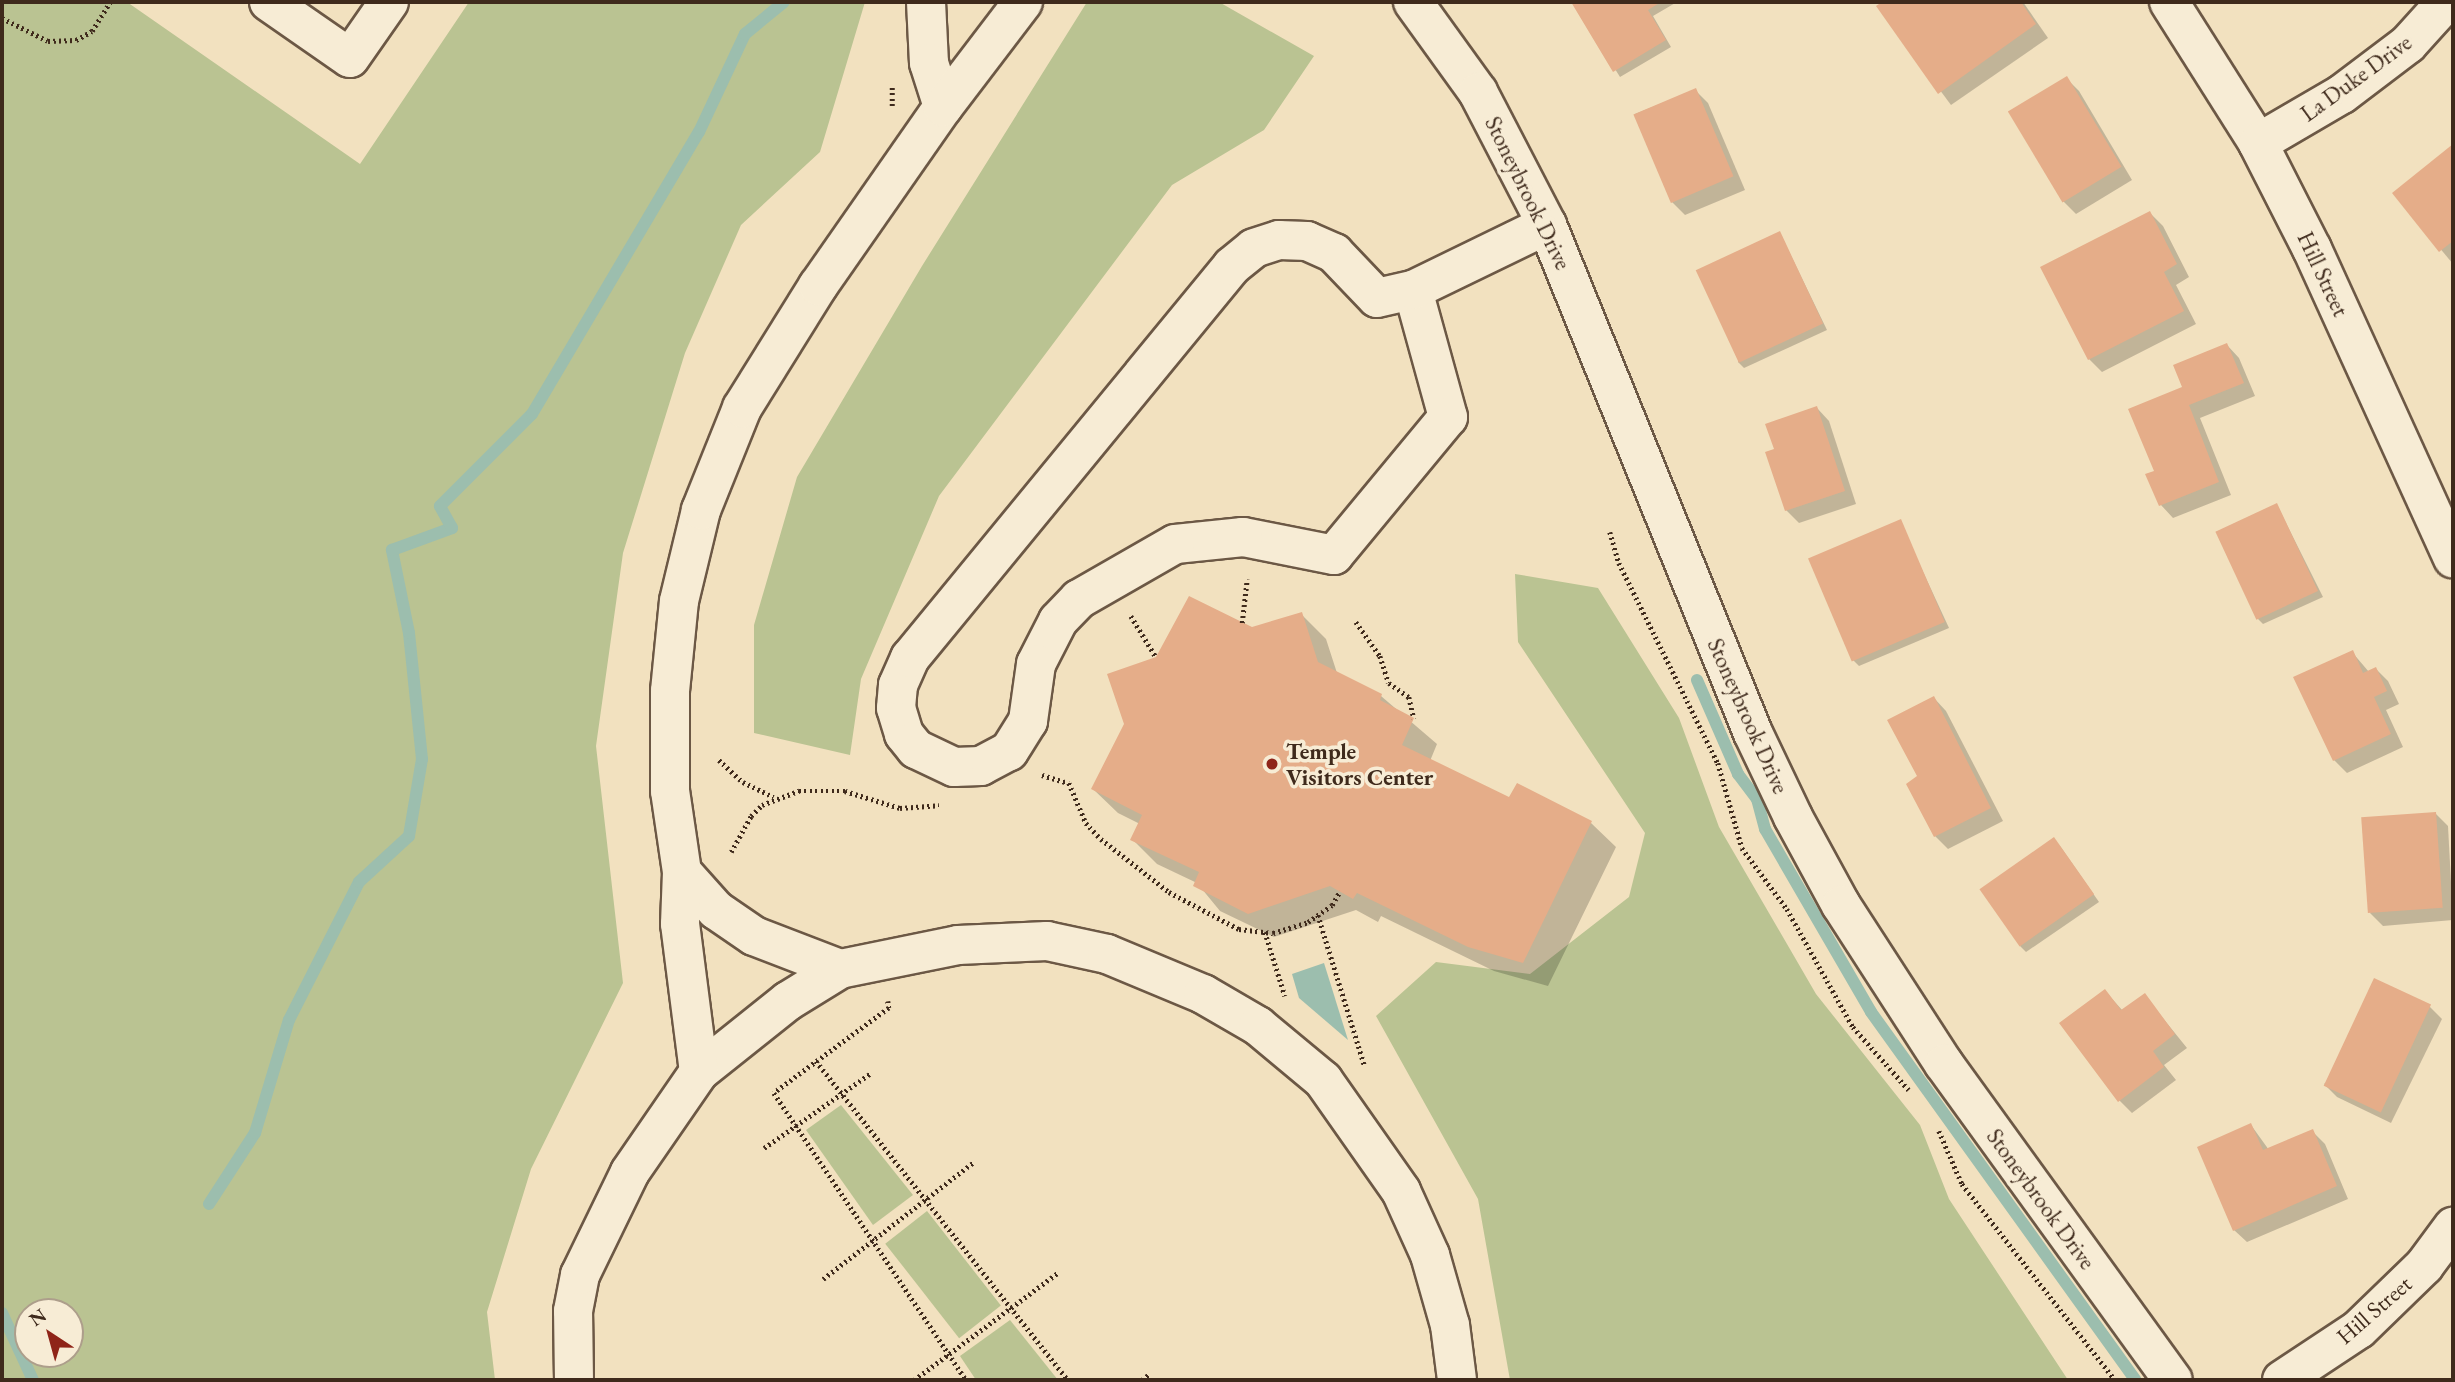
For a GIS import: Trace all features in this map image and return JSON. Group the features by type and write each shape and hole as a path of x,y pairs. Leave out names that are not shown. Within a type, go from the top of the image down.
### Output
{"street":[{"path":"268,2 350,58 389,2"},
{"path":"926,2 929,63 943,107"},
{"path":"699,1072 680,924 682,872 670,791 670,691 679,601 701,510 742,408 818,286 943,107 1023,2"},
{"name":"Stoneybrook Drive","path":"1413,2 1479,92 1548,225 1748,720 1793,817 1841,905 1944,1064 2173,1380"},
{"name":"Hill Street","path":"2169,2 2258,144 2312,248 2453,558"},
{"name":"La Duke Drive","path":"2258,144 2375,69 2408,44 2446,2"},
{"path":"1413,290 1448,417 1334,555 1243,537 1175,544 1079,599 1058,621 1036,664 1028,722 1009,751 981,766 954,767 916,749 904,734 896,708 898,685 910,658 1232,265 1254,248 1279,240 1307,241 1334,253 1377,298 1413,290 1491,249 1548,225"},
{"path":"682,872 716,910 754,936 839,969"},
{"path":"574,1380 573,1311 580,1275 630,1172 699,1072 788,1001 839,969 958,945 1047,940 1107,954 1203,995 1258,1026 1322,1080 1401,1191 1430,1255 1450,1325 1457,1380"},
{"name":"Hill Street","path":"2282,1380 2358,1329 2424,1266 2453,1227"}],"path":[{"path":"2,18 48,41 76,40 93,31 110,2"},
{"path":"1241,623 1248,572"},
{"path":"1126,607 1156,657"},
{"path":"1356,622 1380,656 1389,683 1409,698 1414,718"},
{"path":"719,760 743,782 774,797"},
{"path":"1069,783 1086,822 1101,839 1169,892 1239,929 1265,932 1308,922 1340,891"},
{"path":"731,852 751,816 774,797 799,791 845,791 922,809"},
{"path":"1318,915 1370,1081"},
{"path":"1265,932 1287,1000"},
{"path":"887,997 888,1009 774,1093 966,1380"},
{"path":"816,1061 1068,1380"},
{"path":"764,1148 797,1129 871,1073"},
{"path":"823,1279 928,1202 974,1162"},
{"path":"914,1380 1059,1272"},
{"path":"1142,1380 1148,1375"}],"green space":[{"path":"2,2 127,2 360,164 469,2 865,2 820,152 741,225 685,353 623,553 596,746 623,983 531,1169 487,1312 495,1380 2,1380"},
{"path":"1087,2 1219,2 1314,56 1264,130 1172,185 939,496 861,679 850,755 754,733 754,625 797,477 922,266"},
{"path":"1515,574 1598,588 1679,718 1719,827 1816,994 1920,1125 1949,1199 2068,1380 1510,1380 1478,1199 1376,1016 1436,962 1530,974 1629,897 1645,833 1518,642"},
{"path":"841,1105 913,1195 873,1225 806,1130"},
{"path":"927,1211 1001,1306 959,1338 885,1244"},
{"path":"1010,1320 1058,1380 976,1380 960,1356"}],"shaded area":[{"path":"1324,963 1348,1040 1299,998 1292,974"}],"building":[{"path":"1571,2 1661,2 1648,10 1666,40 1613,72"},
{"path":"1882,2 2021,2 2036,24 1938,94 1876,6"},
{"path":"2067,76 2122,167 2062,202 2008,112"},
{"path":"1696,88 1734,176 1671,203 1633,115"},
{"path":"2453,144 2453,241 2439,252 2392,193"},
{"path":"2150,211 2177,264 2164,272 2184,311 2088,360 2040,267"},
{"path":"1780,231 1823,323 1739,363 1696,270"},
{"path":"2227,343 2244,383 2189,405 2219,482 2159,506 2145,474 2154,471 2128,409 2182,387 2173,365"},
{"path":"1817,406 1845,491 1785,511 1765,452 1774,449 1765,424"},
{"path":"2277,503 2318,591 2256,620 2215,532"},
{"path":"1901,519 1945,622 1852,662 1808,558"},
{"name":"Temple Visitors Center","path":"1189,596 1252,627 1302,612 1318,662 1382,694 1380,700 1414,718 1402,745 1509,797 1517,783 1592,821 1523,963 1468,947 1357,893 1353,899 1330,886 1248,914 1193,886 1199,872 1130,840 1142,815 1091,789 1124,724 1107,674 1156,657"},
{"path":"2353,650 2363,673 2376,667 2387,691 2374,697 2391,734 2333,761 2293,677"},
{"path":"1934,696 1991,808 1934,837 1906,784 1917,776 1887,720"},
{"path":"2436,812 2443,908 2368,913 2361,817"},
{"path":"2054,837 2094,894 2020,947 1979,889"},
{"path":"2374,978 2431,1005 2381,1112 2324,1086"},
{"path":"2105,989 2121,1010 2145,993 2175,1034 2153,1051 2164,1067 2118,1102 2059,1023"},
{"path":"2251,1123 2263,1150 2313,1129 2337,1186 2233,1231 2197,1147"}],"waterway":[{"path":"209,1204 255,1133 289,1020 359,882 409,836 422,759 409,633 392,550 452,528 440,506 532,414 699,132 745,34 784,2"},
{"path":"1697,680 1738,774 1757,799 1765,829 1871,1012 2135,1380"},
{"path":"2,1313 33,1380"}],"place":[{"name":"Temple Visitors Center","path":"1272,764"}]}
